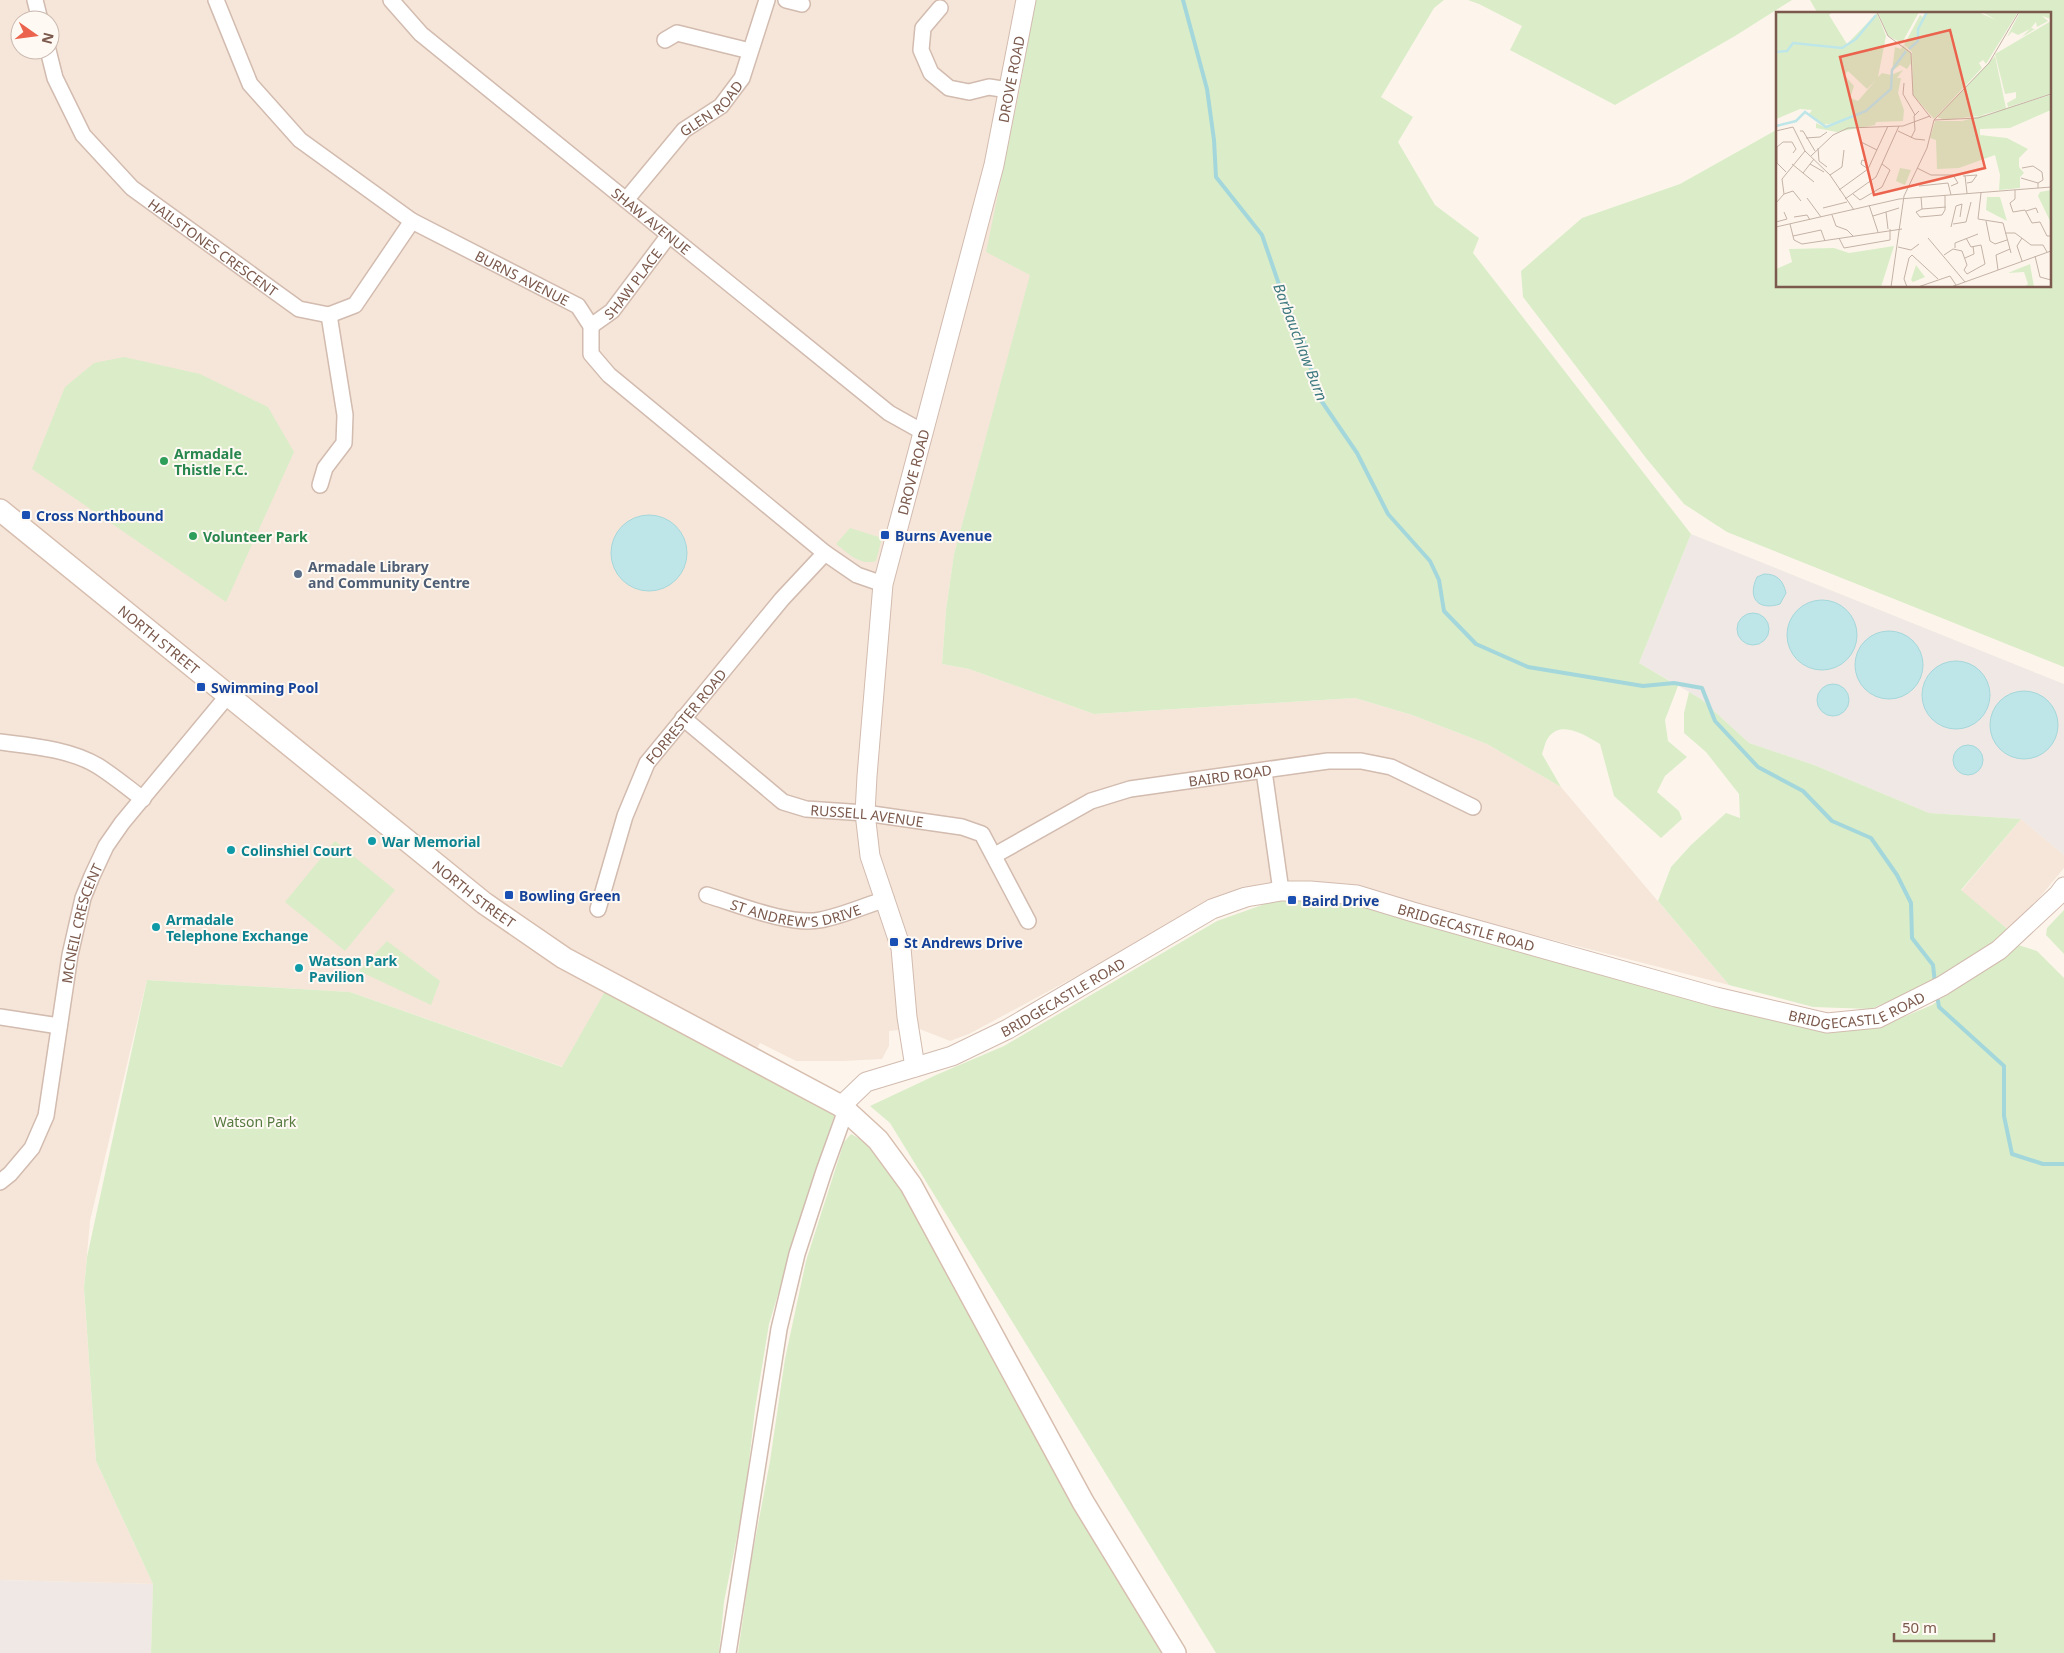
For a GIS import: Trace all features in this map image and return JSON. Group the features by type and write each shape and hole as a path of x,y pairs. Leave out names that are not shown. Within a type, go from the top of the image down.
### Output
{"main road":[{"name":"NORTH STREET","path":"0,510 229,694 484,903 564,958 844,1108 878,1140 911,1185 1082,1502 1175,1653"}],"street":[{"name":"BURNS AVENUE","path":"216,0 250,84 300,140 412,221 578,306 591,326"},
{"name":"GLEN ROAD","path":"626,200 684,130 721,106 742,78 767,0"},
{"path":"786,0 802,4"},
{"name":"DROVE ROAD","path":"915,1067 901,948 870,856 865,814 866,776 883,584 994,165 1026,0"},
{"name":"SHAW AVENUE","path":"392,1 421,34 889,413 923,432"},
{"path":"940,8 923,28 921,50 931,73 949,88 969,92 989,87 1008,90"},
{"path":"665,40 678,33 750,51"},
{"name":"HAILSTONES CRESCENT","path":"50,60 55,78 83,135 132,188 299,309 329,315"},
{"path":"320,485 325,468 344,443 345,415 329,315 355,305 412,221"},
{"name":"SHAW PLACE","path":"591,326 612,311 669,235"},
{"path":"591,326 591,354 609,375 825,553 857,575 883,584"},
{"name":"FORRESTER ROAD","path":"598,909 626,816 647,763 782,599 825,553"},
{"name":"MCNEIL CRESCENT","path":"0,1182 10,1174 32,1148 46,1116 70,955 83,898 106,846 229,694"},
{"name":"RUSSELL AVENUE","path":"683,718 783,802 806,809 865,814 962,827 982,834 995,855 1028,921"},
{"path":"0,742 33,746 74,755 98,766 143,799"},
{"name":"BAIRD ROAD","path":"995,855 1091,801 1130,789 1328,761 1361,761 1391,768 1473,807"},
{"path":"1264,771 1281,892"},
{"name":"BRIDGECASTLE ROAD","path":"844,1108 866,1082 952,1056 1008,1028 1212,909 1246,897 1281,892 1310,891 1357,895 1432,918 1716,997 1827,1023 1878,1018 1942,986 1999,950 2058,895 2064,887"},
{"name":"ST ANDREW'S DRIVE","path":"707,895 760,912 795,920 809,921 834,917 886,899"},
{"path":"0,1017 60,1026"},
{"path":"728,1653 730,1627 779,1329 797,1254 844,1108"}],"shaded area":[{"path":"0,0 1035,0 1019,93 1031,275 954,554 946,610 942,664 969,669 1094,714 1355,698 1412,715 1487,744 1561,787 1729,985 1327,882 1233,892 969,1034 950,1041 917,1028 889,1031 889,1046 882,1059 796,1061 760,1043 749,1063 563,1067 350,992 147,980 90,1221 84,1289 96,1461 153,1584 0,1580"},
{"path":"1691,534 2064,684 2064,855 2021,819 1929,813 1814,765 1749,743 1701,699 1639,663"},
{"path":"2021,819 2064,855 2064,868 2011,932 1961,891"},
{"path":"0,1580 153,1584 151,1653 0,1653"}],"green space":[{"path":"1035,0 1444,0 1434,8 1381,97 1413,117 1398,142 1435,205 1479,238 1473,253 1691,534 1639,663 1678,686 1665,720 1668,741 1687,757 1665,776 1657,792 1679,811 1682,819 1661,838 1614,796 1600,744 1588,737 1566,729 1553,732 1547,740 1542,754 1561,787 1487,744 1412,715 1355,698 1094,714 969,669 942,664 946,610 954,554 1030,275 986,252 1019,93"},
{"path":"1468,0 1792,0 1735,36 1615,105 1510,50 1522,26"},
{"path":"1810,0 2064,0 2064,667 1727,532 1684,504 1646,458 1523,297 1521,271 1582,218 1680,184 1776,130 1776,288 2052,288 2052,12 1817,12"},
{"name":"Volunteer Park","path":"124,357 200,374 268,407 294,452 226,602 32,469 65,387 94,363"},
{"path":"850,528 882,538 876,561 864,562 859,560 849,555 836,544"},
{"path":"1689,692 1701,699 1749,743 1814,765 1929,813 2021,819 1961,890 2011,932 1971,959 1923,986 1871,1009 1813,1007 1729,985 1658,901 1671,867 1691,845 1726,813 1740,818 1739,794 1706,752 1684,733 1684,713"},
{"path":"335,841 395,890 345,951 285,902"},
{"path":"1279,899 1346,903 1834,1030 1882,1026 1932,1005 2015,944 2037,951 2064,978 2064,1653 1216,1653 890,1123 870,1106 1004,1046 1217,921"},
{"path":"2064,910 2064,954 2046,935 2047,928"},
{"path":"387,941 440,981 431,1005 359,971"},
{"name":"Watson Park","path":"147,980 350,992 562,1067 607,988 835,1114 812,1182 769,1324 755,1409 745,1496 724,1602 719,1653 151,1653 153,1584 96,1461 84,1288 87,1257"},
{"path":"851,1134 864,1141 882,1156 980,1334 1165,1653 738,1653 751,1562 770,1461 785,1359 806,1261 844,1142"}],"water":[{"path":"642,515 656,515 670,521 681,532 687,546 684,568 676,580 656,591 642,591 628,585 617,574 611,560 611,546 617,532 628,521"},
{"path":"1764,574 1773,575 1783,585 1786,593 1780,604 1766,606 1756,601 1753,591 1754,584 1757,577"},
{"path":"1822,600 1841,606 1851,616 1857,635 1851,654 1841,664 1822,670 1803,664 1793,654 1787,635 1793,616 1803,606"},
{"path":"1753,613 1759,614 1764,618 1768,623 1768,635 1764,640 1759,644 1753,645 1747,644 1742,640 1738,635 1737,629 1738,623 1742,618 1747,614"},
{"path":"1882,631 1896,631 1908,636 1918,646 1923,658 1923,672 1918,684 1908,694 1896,699 1882,699 1870,694 1860,684 1855,672 1855,658 1860,646 1870,636"},
{"path":"1956,661 1969,664 1980,671 1987,682 1990,695 1987,708 1980,719 1969,726 1956,729 1943,726 1932,719 1925,708 1922,695 1925,682 1932,671 1943,664"},
{"path":"1833,684 1844,689 1849,700 1844,711 1833,716 1822,711 1817,700 1822,689"},
{"path":"2024,691 2037,694 2048,701 2055,712 2058,725 2055,738 2048,749 2037,756 2024,759 2011,756 2000,749 1993,738 1990,725 1993,712 2000,701 2011,694"},
{"path":"1968,745 1979,749 1983,760 1979,771 1968,775 1957,771 1953,760 1957,749"}],"waterway":[{"name":"Barbauchlaw Burn","path":"1183,0 1207,89 1214,140 1216,177 1262,235 1283,296 1304,342 1318,396 1357,453 1388,514 1430,561 1439,580 1444,611 1476,644 1528,667 1643,686 1674,683 1702,688 1715,721 1758,767 1803,791 1832,821 1871,838 1897,875 1911,903 1912,938 1933,965 1935,983"},
{"name":"Barbauchlaw Burn","path":"1937,995 1939,1007 2004,1066 2004,1116 2012,1154 2043,1164 2064,1164"}],"place":[{"name":"Armadale Thistle F.C.","path":"164,461"},
{"name":"Cross Northbound","path":"26,515"},
{"name":"Burns Avenue","path":"885,535"},
{"name":"Volunteer Park","path":"193,536"},
{"name":"Armadale Library and Community Centre","path":"298,574"},
{"name":"Swimming Pool","path":"201,687"},
{"name":"War Memorial","path":"372,841"},
{"name":"Colinshiel Court","path":"231,850"},
{"name":"Bowling Green","path":"509,895"},
{"name":"Baird Drive","path":"1292,900"},
{"name":"Armadale Telephone Exchange","path":"156,927"},
{"name":"St Andrews Drive","path":"894,942"},
{"name":"Watson Park Pavilion","path":"299,968"}]}
